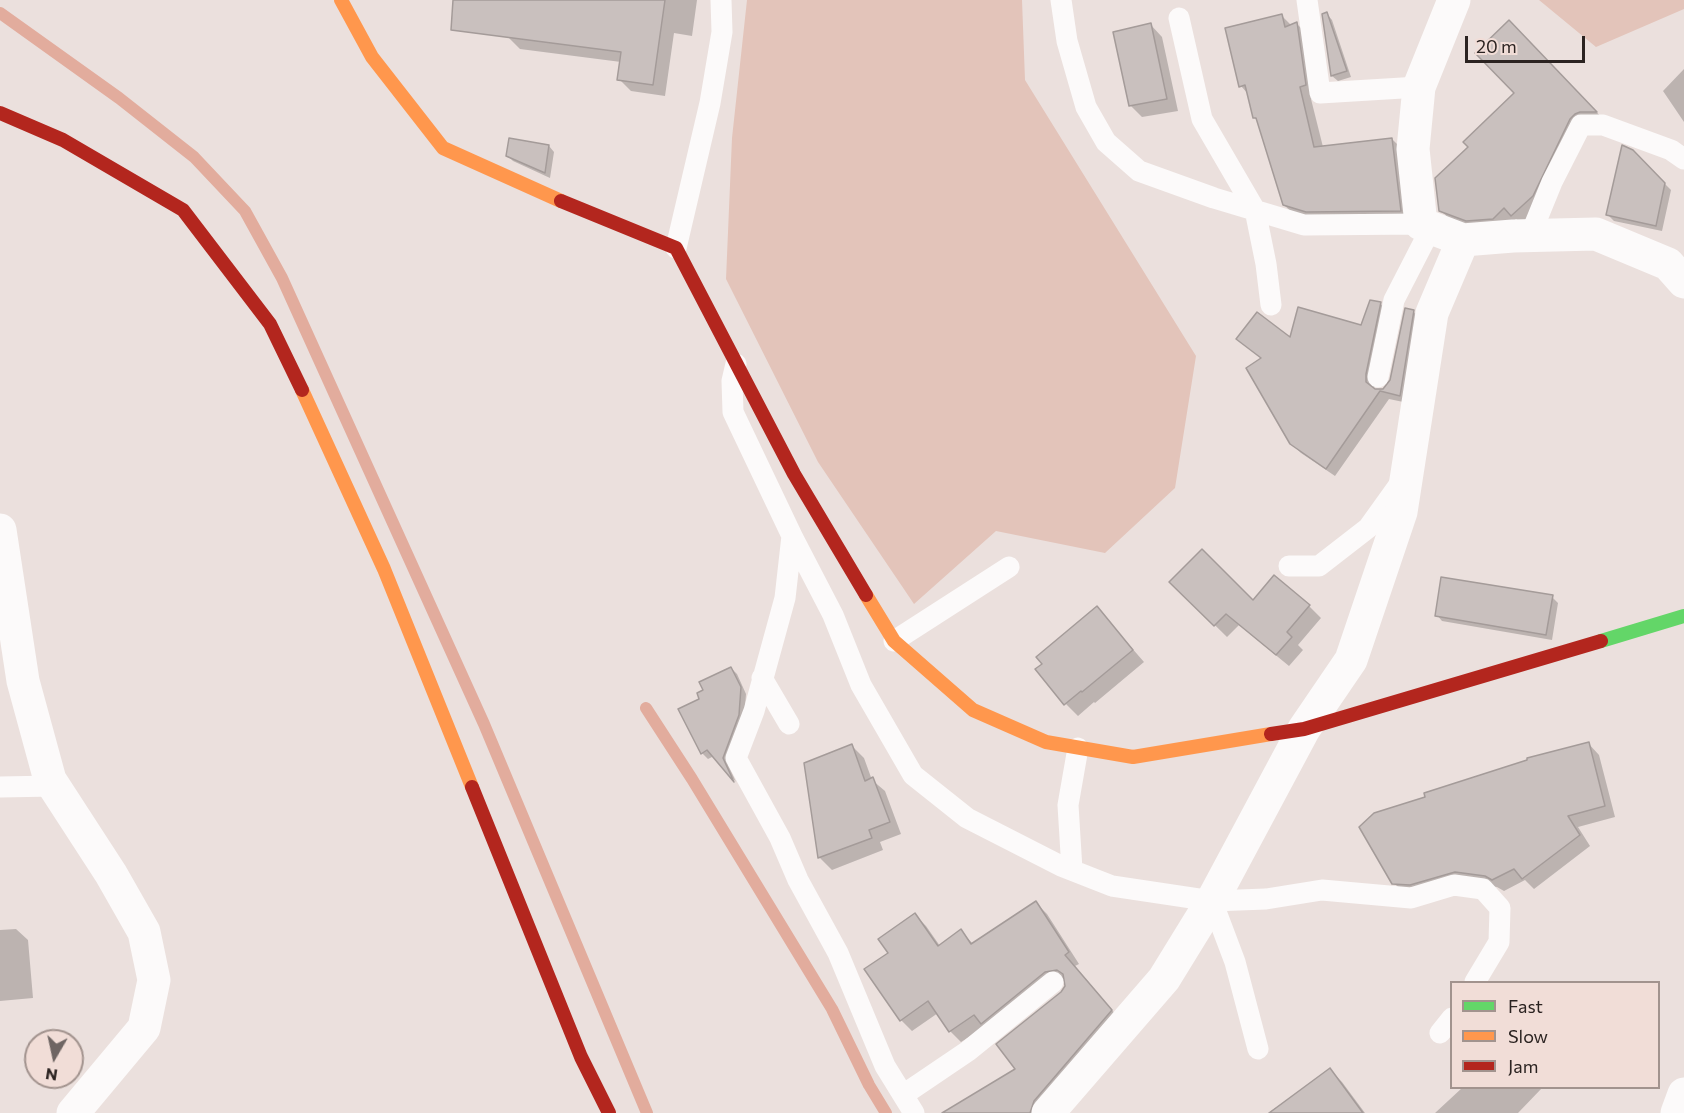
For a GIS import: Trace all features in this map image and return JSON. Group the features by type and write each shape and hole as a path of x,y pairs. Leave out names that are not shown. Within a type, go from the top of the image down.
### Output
{"street":[{"path":"341,0 372,57 443,148 676,249 826,531 894,641 973,710 1046,742 1133,757 1304,729 1684,616"},
{"path":"1454,0 1419,87 1413,149 1426,226 1463,240 1596,234 1668,264 1684,282"},
{"path":"0,113 63,140 183,210 270,324 322,431 384,568 581,1057 609,1113"},
{"path":"1048,1113 1164,979 1212,901 1304,729 1351,660 1401,512 1432,313 1463,240"},
{"path":"0,530 23,681 50,780 111,874 144,932 154,980 144,1028 73,1113"},
{"path":"1677,1113 1684,1094"}],"lane":[{"path":"676,249 710,103 722,32 721,0"},
{"path":"1061,0 1068,40 1086,107 1106,142 1139,171 1214,198 1304,225 1426,226 1394,300 1378,377"},
{"path":"1307,0 1320,93 1419,87"},
{"path":"1179,18 1202,119 1255,210 1266,264 1270,305"},
{"path":"1530,236 1552,182 1581,125 1603,125 1671,150 1684,159"},
{"path":"736,363 732,381 733,412 832,615 861,685 913,775 967,818 1072,870 1112,886 1212,901 1266,899 1322,890 1411,898 1454,885 1483,889 1500,908 1499,942 1476,981"},
{"path":"1289,566 1319,566 1368,528 1407,475"},
{"path":"792,536 784,598 754,711 736,758 780,838 798,880 838,953 885,1066 909,1104 968,1051 1053,982"},
{"path":"894,641 1009,567"},
{"path":"762,678 789,724"},
{"path":"1072,870 1068,805 1078,748"},
{"path":"0,787 54,786"},
{"path":"1212,901 1235,962 1258,1049"}],"shaded area":[{"path":"747,0 1022,0 1025,80 1196,356 1175,488 1105,553 996,531 914,604 818,462 726,279 732,138"},
{"path":"1539,0 1684,0 1684,9 1596,47"}],"building":[{"path":"453,0 665,0 653,85 617,80 621,52 451,30"},
{"path":"1327,12 1347,71 1331,76 1322,14"},
{"path":"1282,14 1285,27 1297,22 1306,85 1300,87 1314,147 1392,138 1401,211 1306,212 1283,205 1256,118 1253,118 1245,85 1239,87 1225,28"},
{"path":"1509,20 1597,112 1580,112 1570,119 1533,196 1511,216 1504,208 1493,219 1466,221 1439,211 1435,178 1468,147 1463,142 1514,93 1475,53"},
{"path":"1151,23 1167,99 1129,106 1113,32"},
{"path":"509,138 549,145 545,173 506,156"},
{"path":"1622,145 1633,150 1665,183 1656,226 1606,215"},
{"path":"1370,300 1381,302 1366,374 1366,382 1375,389 1383,389 1390,380 1405,308 1414,310 1400,396 1380,391 1326,469 1290,444 1246,368 1261,358 1236,339 1257,312 1290,337 1298,307 1361,325"},
{"path":"1202,549 1253,600 1274,575 1310,605 1287,632 1292,637 1276,655 1226,614 1214,626 1169,582"},
{"path":"1441,577 1553,595 1546,635 1435,616"},
{"path":"1097,606 1133,650 1064,705 1035,669 1042,664 1036,657"},
{"path":"731,667 741,687 739,715 723,758 734,782 707,750 701,754 678,709 699,699 697,693 703,690 699,682"},
{"path":"1589,742 1605,806 1568,816 1580,835 1522,879 1514,869 1492,880 1485,876 1455,872 1410,885 1392,884 1359,827 1374,813 1425,797 1424,793 1527,760 1527,758"},
{"path":"852,744 865,781 873,777 890,822 869,830 872,838 818,858 804,763"},
{"path":"1036,901 1069,952 1065,955 1112,1010 1034,1101 1030,1113 942,1113 1015,1069 996,1044 1061,992 1065,986 1063,974 1057,970 1045,972 981,1024 974,1015 949,1032 928,1001 900,1021 864,969 888,953 878,939 915,913 938,946 961,929 971,944"},
{"path":"1330,1068 1363,1113 1269,1113"}],"waterway":[{"path":"0,13 119,98 194,157 245,211 282,278 484,724 647,1113"},
{"path":"646,708 692,779 832,1009 869,1085 886,1113"}],"traffic: fast":[{"path":"1601,641 1684,616"}],"traffic: slow":[{"path":"341,0 372,57 443,148 561,201"},
{"path":"302,390 384,569 472,787"},
{"path":"866,595 894,641 973,710 1046,742 1133,757 1271,734"}],"traffic: jam":[{"path":"0,113 63,140 183,210 270,324 302,390"},
{"path":"561,201 676,248 794,474 866,595"},
{"path":"1271,734 1304,729 1601,641"},
{"path":"472,787 581,1057 609,1113"}]}
